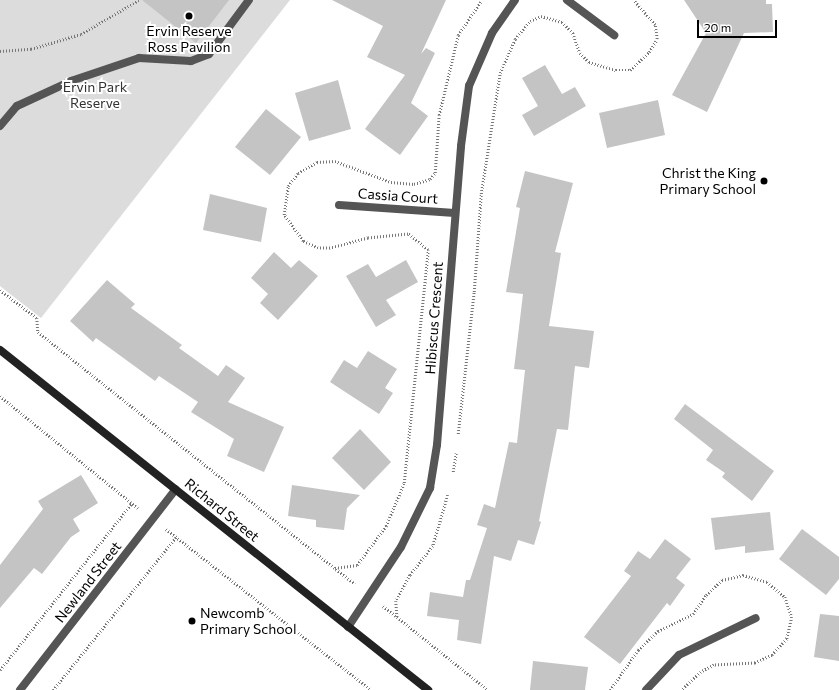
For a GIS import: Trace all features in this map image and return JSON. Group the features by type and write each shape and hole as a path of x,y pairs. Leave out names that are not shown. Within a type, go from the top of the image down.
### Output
{"street":[{"path":"0,126 17,106 78,78 139,58 191,61 209,54 249,0"},
{"name":"Hibiscus Crescent","path":"348,627 400,547 430,488 437,445 455,213 469,86 492,33 516,0"},
{"path":"567,0 614,36"},
{"name":"Cassia Court","path":"338,205 455,213"},
{"name":"Richard Street","path":"0,350 428,690"},
{"name":"Newland Street","path":"20,690 176,489"},
{"path":"646,690 679,655 756,618"}],"path":[{"path":"0,51 31,50 81,34 139,0"},
{"path":"0,290 36,318 38,332 335,568 357,565 386,526 404,483 428,250 408,234 368,238 330,248 318,248 304,241 284,215 288,186 298,173 317,162 335,161 391,182 414,184 430,179 435,173 439,115 458,35 482,0"},
{"path":"457,439 481,194 490,123 500,73 515,39 530,21 541,16 562,22 573,33 580,53 589,62 616,70 630,70 649,52 656,39 654,25 633,0"},
{"path":"0,396 132,503 177,536 371,690"},
{"path":"452,477 456,447"},
{"path":"449,492 433,546 410,575 396,600 397,617 488,690"},
{"path":"0,670 132,503"},
{"path":"53,690 177,536"}],"green space":[{"name":"Ervin Park Reserve","path":"0,0 290,0 41,318 0,286"}],"building":[{"name":"Ervin Reserve Ross Pavilion","path":"142,0 229,0 196,43"},
{"path":"332,0 446,0 421,54 426,48 435,53 411,103 428,116 400,155 365,129 405,75 367,57 383,26"},
{"path":"684,0 766,0 766,4 772,4 773,32 744,33 707,112 672,95 706,33"},
{"path":"545,65 562,94 575,87 586,106 534,136 522,115 538,106 522,78"},
{"path":"338,80 351,129 309,141 295,93"},
{"path":"658,100 665,135 607,148 599,113"},
{"path":"266,109 301,137 270,175 235,147"},
{"path":"525,171 573,183 555,252 561,253 549,326 594,331 589,368 575,366 568,430 557,429 539,521 541,522 534,545 518,540 511,561 494,556 481,644 457,640 459,620 427,616 430,592 463,597 466,580 470,580 487,528 477,525 484,504 495,508 509,442 517,443 525,370 514,369 523,294 506,292 520,208 516,207"},
{"path":"210,194 267,208 261,242 203,230"},
{"path":"274,252 291,268 299,260 318,276 278,320 260,303 268,294 251,278"},
{"path":"406,260 418,282 386,300 396,315 376,327 346,276 368,264 376,277"},
{"path":"107,280 135,304 131,308 182,345 179,348 218,376 226,365 245,378 228,402 284,427 264,472 227,456 234,439 191,412 198,402 159,376 155,381 96,338 93,342 70,321"},
{"path":"368,351 397,369 385,388 393,393 379,414 330,382 344,360 357,368"},
{"path":"685,404 774,471 752,501 722,477 725,473 706,460 713,450 674,419"},
{"path":"360,429 391,462 364,490 332,458"},
{"path":"81,475 98,503 73,519 80,531 71,537 42,574 34,568 0,608 0,565 43,509 38,501"},
{"path":"292,485 360,495 347,508 344,530 316,527 316,520 288,516"},
{"path":"770,512 774,550 745,553 745,546 715,550 711,518"},
{"path":"802,529 839,557 839,579 826,595 779,559"},
{"path":"665,539 691,559 676,578 685,585 670,606 667,603 620,664 584,637 631,576 624,571 638,551 650,559"},
{"path":"820,614 839,616 839,661 814,657"},
{"path":"533,661 588,667 585,690 530,690"}],"place":[{"name":"Ervin Reserve Ross Pavilion","path":"189,16"},
{"name":"Christ the King Primary School","path":"764,181"},
{"name":"Newcomb Primary School","path":"192,621"}]}
